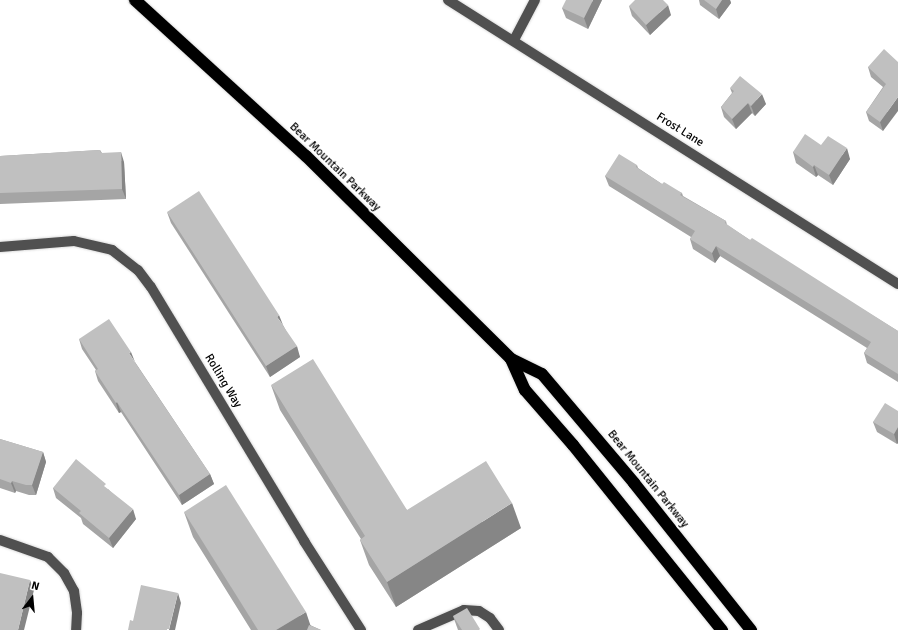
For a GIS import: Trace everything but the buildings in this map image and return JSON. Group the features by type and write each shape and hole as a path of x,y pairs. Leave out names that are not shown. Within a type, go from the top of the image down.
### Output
{"highway":[{"name":"Bear Mountain Parkway","path":"135,0 306,156 511,359 542,374 629,477 751,630"},
{"name":"Bear Mountain Parkway","path":"511,359 525,390 573,445 722,630"}],"street":[{"name":"Frost Lane","path":"448,0 514,40 898,284"},
{"path":"514,40 534,0"},
{"name":"Rolling Way","path":"0,247 74,240 112,250 138,270 151,287 304,541 361,630"},
{"path":"0,540 48,557 64,573 74,591 77,613 76,630"},
{"path":"418,630 464,610 479,611 490,618 499,630"}]}
